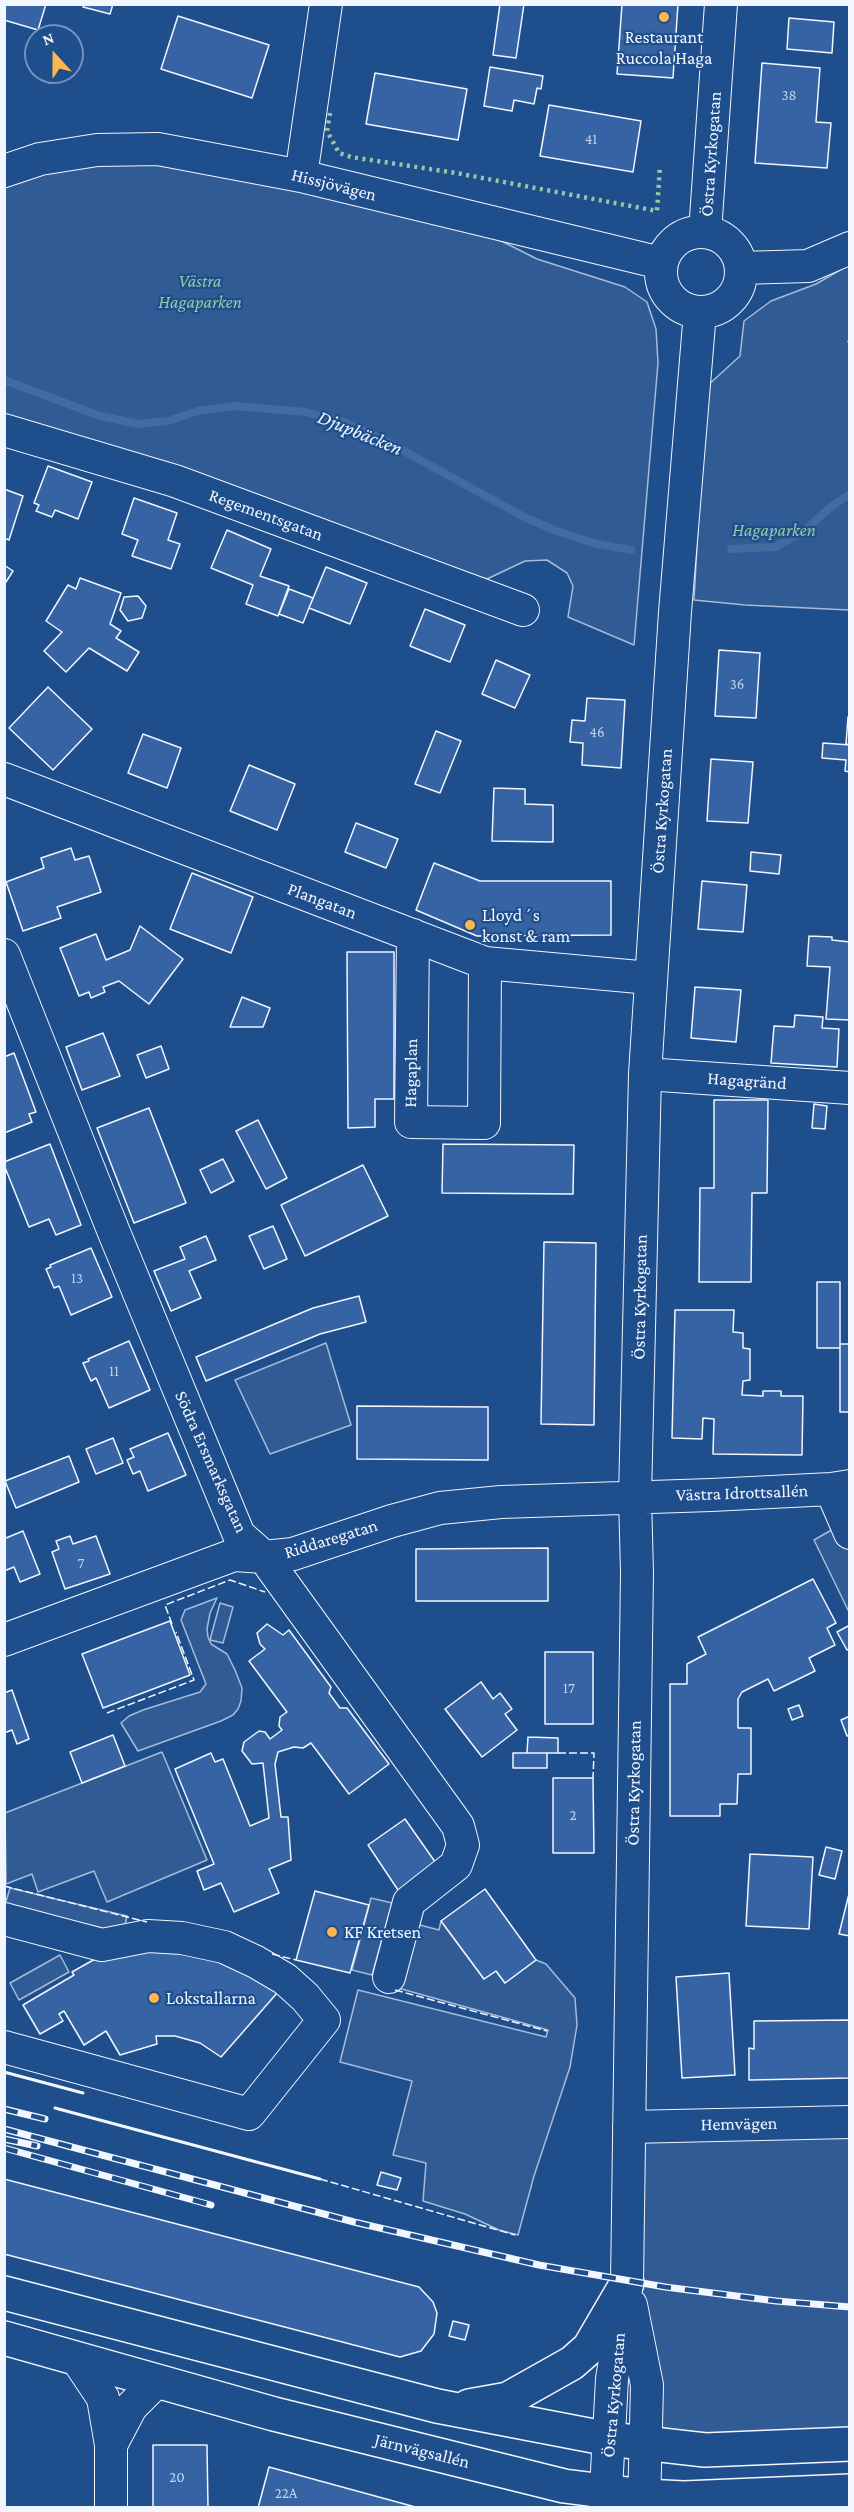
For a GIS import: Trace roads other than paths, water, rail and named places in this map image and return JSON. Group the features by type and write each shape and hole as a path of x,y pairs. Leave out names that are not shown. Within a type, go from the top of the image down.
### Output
{"main road":[{"path":"437,2406 472,2405 508,2399 552,2376 589,2348 627,2283"},
{"path":"4,2293 437,2406 609,2439 705,2450 849,2444"},
{"name":"Järnvägsallén","path":"4,2338 286,2417 564,2486 605,2499 644,2502 849,2491"}],"street":[{"path":"301,176 326,4"},
{"name":"Östra Kyrkogatan","path":"705,232 721,4"},
{"name":"Hissjövägen","path":"4,171 40,159 97,150 158,149 301,176 662,263"},
{"name":"Östra Kyrkogatan","path":"662,263 670,245 693,233 705,232 723,236 740,257 741,268"},
{"path":"662,263 662,284 669,296 681,307 700,312 713,310 728,302 738,289 741,268 808,266 849,248"},
{"name":"Östra Kyrkogatan","path":"605,2499 612,2379 627,2283 637,1573 635,1497 645,1074 678,581 700,312"},
{"name":"Regementsgatan","path":"4,430 175,481 523,610"},
{"name":"Plangatan","path":"4,779 485,963 650,978"},
{"name":"Hagaplan","path":"413,935 411,1122 484,1123 485,963"},
{"name":"Södra Ersmarksgatan","path":"4,955 112,1230 239,1535 264,1557 461,1835 456,1865 409,1902 389,1977"},
{"name":"Hagagränd","path":"645,1074 849,1088"},
{"path":"840,1487 849,1533"},
{"name":"Västra Idrottsallén","path":"635,1497 840,1487"},
{"name":"Riddaregatan","path":"4,1640 234,1555 264,1557 293,1554 392,1521 440,1508 501,1502 635,1497"},
{"path":"4,1919 102,1945 148,1936 182,1938 224,1947 285,1979 305,1997 324,2020 249,2114 4,2047"},
{"name":"Hemvägen","path":"629,2127 849,2122"},
{"name":"Östra Kyrkogatan","path":"627,2283 647,2385 644,2502"},
{"path":"77,2359 103,2398 111,2445 111,2508"},
{"path":"111,2445 131,2407 140,2395 157,2381"}],"waterway":[{"name":"Djupbäcken","path":"4,380 100,416 139,424 168,421 198,411 233,406 306,412 341,421 384,440 524,517 593,543 631,550"},
{"name":"Djupbäcken","path":"731,549 775,547 804,531 850,494"}],"railway":[{"path":"4,2109 45,2119"},
{"path":"4,2129 354,2222 539,2265 665,2287 776,2301 850,2307"},
{"path":"4,2139 37,2146"},
{"path":"4,2148 211,2205"}],"place":[{"name":"Restaurant Ruccola Haga","path":"664,17"},
{"name":"Lloyd´s konst & ram","path":"470,925"},
{"name":"KF Kretsen","path":"332,1932"},
{"name":"Lokstallarna","path":"154,1998"}],"park label":[{"name":"Västra Hagaparken","path":"200,291"},
{"name":"Hagaparken","path":"774,530"}]}
